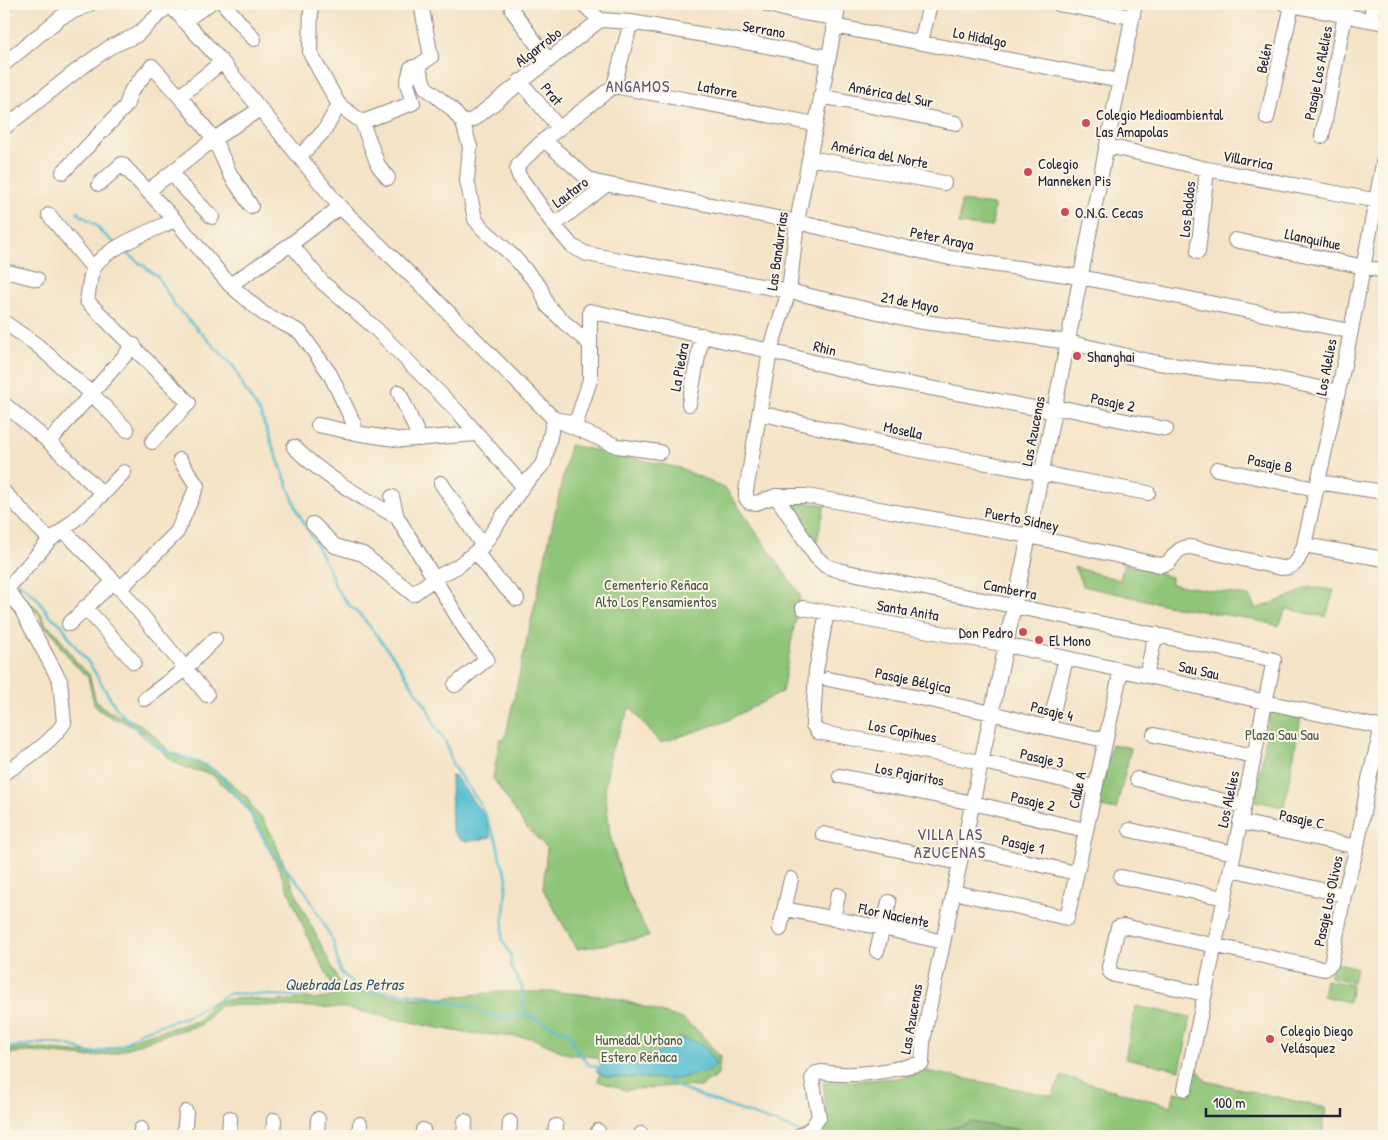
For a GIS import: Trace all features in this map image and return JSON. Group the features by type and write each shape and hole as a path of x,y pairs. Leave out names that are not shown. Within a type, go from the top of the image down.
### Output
{"street":[{"path":"4,64 61,17 90,4"},
{"path":"4,128 110,47 137,35 170,4 222,62 340,207 423,287 554,419 617,446 660,452"},
{"path":"184,21 209,4"},
{"path":"224,4 254,39"},
{"path":"310,4 310,53 340,105 362,122 378,165 388,178"},
{"path":"362,122 414,103 407,84 411,68 418,66 431,57 422,4"},
{"name":"Lo Hidalgo","path":"766,4 792,7 835,22 921,42 1120,81"},
{"name":"Las Bandurrias","path":"749,502 746,498 746,491 770,351 789,291 797,222 839,4"},
{"path":"921,42 930,4"},
{"path":"1059,4 1133,10"},
{"path":"1289,4 1378,21 1374,4"},
{"name":"Belén","path":"1268,118 1289,4"},
{"path":"586,5 600,20"},
{"path":"512,10 548,60"},
{"name":"Las Azucenas","path":"799,1136 811,1129 819,1116 812,1086 812,1079 816,1073 860,1074 883,1072 922,1063 923,1042 930,1004 1007,645 1108,146 1133,10"},
{"name":"Pasaje Los Alelies","path":"1322,136 1346,15"},
{"name":"Serrano","path":"600,20 631,22 828,57"},
{"name":"Algarrobo","path":"463,123 474,119 600,20"},
{"path":"544,140 614,86 631,22"},
{"path":"180,96 222,62"},
{"path":"63,172 126,106 131,91 152,66 180,96 214,139 230,174 251,206"},
{"path":"418,66 425,87 450,108 463,123 470,147 467,180 474,219 514,257 540,287 547,305 565,323 590,343 590,380 576,422 554,419"},
{"name":"Prat","path":"520,82 559,128"},
{"name":"Latorre","path":"614,86 815,124"},
{"name":"América del Sur","path":"820,96 956,123"},
{"path":"299,157 324,131 340,105"},
{"path":"148,191 214,139 260,109"},
{"name":"21 de Mayo","path":"544,140 519,164 520,176 554,225 572,246 587,254 789,291 916,321 1068,342 1153,362 1223,373 1259,375 1338,392"},
{"name":"Peter Araya","path":"544,140 587,178 606,185 797,222 950,258 1080,277 1349,331"},
{"name":"Villarrica","path":"1108,146 1207,169 1380,201"},
{"name":"América del Norte","path":"810,158 944,183"},
{"name":"Los Alelies","path":"1281,568 1290,568 1296,563 1304,545 1338,392 1363,266 1380,201 1384,159"},
{"path":"99,184 122,164 175,220 230,285 264,314 300,332 330,374 354,424 355,434"},
{"name":"Los Boldos","path":"1198,252 1207,169"},
{"path":"172,172 181,185 212,216"},
{"name":"Lautaro","path":"554,225 606,185"},
{"path":"230,285 291,244 340,207"},
{"path":"49,215 93,268"},
{"path":"152,442 189,403 87,301 93,268 102,256 135,238 175,220"},
{"name":"Llanquihue","path":"1235,240 1384,271"},
{"path":"291,244 322,282 374,328 458,413 523,486"},
{"path":"4,271 37,279"},
{"name":"Rhin","path":"590,343 590,311 702,335 873,377 1054,410"},
{"path":"4,322 36,344 92,394 127,430"},
{"name":"La Piedra","path":"689,404 702,335"},
{"path":"49,442 134,346"},
{"path":"399,392 420,439"},
{"path":"4,404 49,442 103,494"},
{"name":"Pasaje 2","path":"1054,410 1068,409 1166,429"},
{"name":"Mosella","path":"760,413 901,447 1041,473"},
{"path":"313,524 335,546 362,554 414,594 435,578 458,566 480,549 523,486 544,463 554,419"},
{"path":"318,425 355,434 402,440 476,434"},
{"path":"294,447 308,461 352,491 397,517"},
{"path":"69,624 85,607 117,585 177,532 197,486 180,460"},
{"name":"Pasaje B","path":"1217,469 1317,485 1384,492"},
{"path":"6,767 57,733 64,723 60,681 21,609 7,589 50,540 64,530 124,472"},
{"path":"1041,473 1148,494"},
{"path":"441,483 497,579 517,599"},
{"path":"4,492 50,540"},
{"name":"Puerto Sidney","path":"749,502 756,502 776,496 808,496 1029,536 1160,565 1168,563 1179,549 1191,547 1281,568"},
{"name":"Camberra","path":"776,496 816,556 826,566 838,570 1014,607 1156,634 1274,660"},
{"path":"392,497 397,517 469,636 487,659 455,685"},
{"path":"64,530 117,585 207,695"},
{"path":"1304,545 1384,559"},
{"path":"85,607 134,662"},
{"name":"Santa Anita","path":"803,608 1007,645"},
{"name":"Los Copihues","path":"827,612 816,671 813,725 818,732 982,762"},
{"path":"1146,675 1156,634"},
{"path":"145,699 185,669 215,639"},
{"name":"Sau Sau","path":"1007,645 1383,728"},
{"path":"1049,728 1066,658"},
{"name":"Los Alelies","path":"1185,1089 1274,660"},
{"name":"Calle A","path":"954,892 1066,923 1094,787 1121,670"},
{"name":"Pasaje Bélgica","path":"828,679 992,713"},
{"name":"Pasaje 4","path":"992,713 1105,740"},
{"name":"Pasaje Los Olivos","path":"1215,944 1324,969 1328,968 1331,964 1344,895 1357,847 1369,779 1383,728"},
{"path":"1154,735 1254,756"},
{"name":"Pasaje 3","path":"982,762 1094,787"},
{"name":"Los Pajaritos","path":"840,776 973,803"},
{"path":"1137,780 1244,806"},
{"name":"Pasaje 2","path":"973,803 1085,830"},
{"name":"Pasaje C","path":"1240,822 1357,847"},
{"path":"1130,830 1234,854"},
{"path":"822,834 960,863"},
{"name":"Pasaje 1","path":"963,847 1076,873"},
{"path":"1231,868 1344,895"},
{"path":"1121,877 1225,898"},
{"path":"780,929 791,879"},
{"path":"836,924 838,895"},
{"path":"877,951 888,902"},
{"name":"Flor Naciente","path":"785,909 836,924 883,928 943,942"},
{"path":"1205,994 1114,975 1110,972 1109,967 1115,933 1118,928 1123,926 1215,944"},
{"path":"184,1136 186,1112"},
{"path":"229,1136 230,1118"},
{"path":"317,1136 318,1118"},
{"path":"273,1136 274,1120"},
{"path":"464,1136 465,1121"},
{"path":"509,1136 510,1122"}],"green space":[{"path":"961,201 994,205 992,227 959,224"},
{"name":"Cementerio Reñaca Alto Los Pensamientos","path":"570,445 680,468 726,489 800,595 782,692 724,722 660,743 630,707 611,751 605,787 610,836 625,887 649,937 577,949 543,889 547,848 525,826 493,778 500,739 505,739"},
{"path":"795,501 825,505 817,541 791,510"},
{"path":"1124,563 1171,577 1171,584 1249,596 1256,609 1289,597 1309,587 1334,590 1326,617 1286,609 1279,626 1251,619 1176,607 1083,586 1074,567 1120,580"},
{"name":"Humedal Urbano Estero Reñaca","path":"4,581 7,581 40,612 46,625 56,633 77,663 89,674 96,701 108,711 138,723 154,735 169,751 210,767 248,798 252,808 262,818 272,835 300,903 340,984 347,992 367,992 415,998 442,998 498,992 557,992 611,997 683,1019 701,1034 720,1057 717,1076 701,1087 674,1086 625,1090 598,1081 601,1065 598,1059 587,1055 565,1053 532,1038 467,1033 345,1008 241,1005 220,1006 201,1025 161,1036 112,1054 87,1057 31,1052 13,1053 4,1059 4,1054 11,1050 28,1048 86,1053 109,1050 146,1035 200,1020 210,1006 222,1000 249,998 273,1002 305,998 322,999 336,996 307,935 281,873 253,822 249,809 211,774 186,768 171,760 145,733 99,710 94,704 88,677 74,664 60,646 55,636 44,625 40,615"},
{"name":"Plaza Sau Sau","path":"1270,711 1301,717 1284,807 1255,801"},
{"path":"1112,744 1131,748 1116,810 1097,806"},
{"path":"1333,962 1356,967 1353,982 1330,977"},
{"path":"1326,980 1352,985 1349,1002 1323,996"},
{"path":"1136,1006 1191,1017 1180,1070 1125,1058"},
{"path":"1194,1070 1198,1070 1206,1081 1326,1108 1322,1136 796,1136 827,1118 823,1083 897,1078 926,1071 1052,1096 1062,1076 1171,1106 1175,1092 1190,1095"},
{"path":"972,1122 1021,1130 1030,1136 924,1136"}],"water":[{"path":"451,776 456,777 486,819 491,837 468,841 460,839 452,830"},
{"path":"679,1038 702,1045 706,1048 716,1065 710,1071 676,1079 607,1077 596,1071 604,1062 636,1062 660,1053"}],"waterway":[{"path":"77,212 96,225 102,233 116,244"},
{"path":"124,251 158,277 175,306 234,367 244,388 260,413 298,512 329,569 336,588 348,604 364,619 395,659 428,709 436,728 446,742 453,766 479,802 497,842 500,859 507,877 502,939 511,956 511,967 522,987 524,1014"},
{"path":"4,568 12,576"},
{"path":"19,583 37,598 49,615 62,625 72,642 91,666 116,708 154,746 206,765 221,776 254,818 268,847 306,892 333,941 340,971 360,991"},
{"name":"Quebrada Las Petras","path":"4,1049 47,1043 68,1046 90,1054 123,1045 142,1031 186,1017 230,993 287,996 330,992 379,991 430,996 503,1018 524,1014 569,1033 574,1046 589,1065 601,1068"},
{"name":"Quebrada Las Petras","path":"662,1077 684,1090 798,1131"},
{"name":"Quebrada Las Petras","path":"903,1136 924,1133 989,1136"}],"place":[{"name":"Colegio Medioambiental Las Amapolas","path":"1086,123"},
{"name":"Colegio Manneken Pis","path":"1028,172"},
{"name":"O.N.G. Cecas","path":"1065,212"},
{"name":"Shanghai","path":"1077,356"},
{"name":"Don Pedro","path":"1023,632"},
{"name":"El Mono","path":"1039,640"},
{"name":"Colegio Diego Velásquez","path":"1270,1039"}],"district":[{"name":"ANGAMOS","path":"638,86"},
{"name":"VILLA LAS AZUCENAS","path":"950,843"}]}
